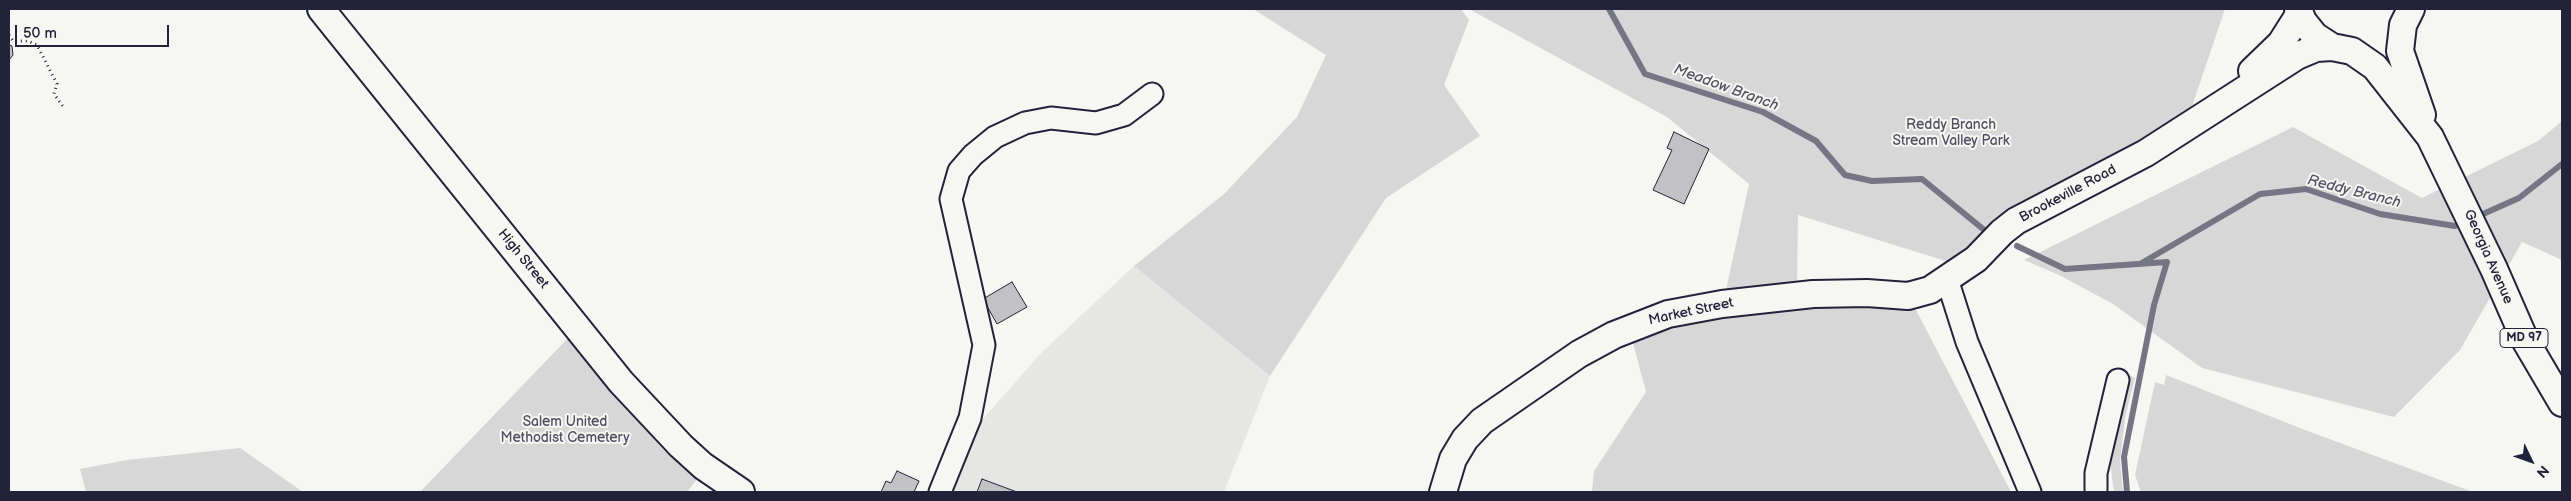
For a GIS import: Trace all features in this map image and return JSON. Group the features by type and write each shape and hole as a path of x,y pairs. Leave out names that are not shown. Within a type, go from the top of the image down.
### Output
{"main road":[{"name":"High Street","path":"321,9 621,382 681,446 703,466 741,492"},
{"name":"Georgia Avenue","path":"2299,11 2303,21 2315,36 2375,67 2430,137"},
{"name":"Brookeville Road","path":"2198,121 2281,43 2299,11"},
{"name":"Georgia Avenue","path":"2342,49 2372,49 2389,40 2407,17"},
{"name":"Georgia Avenue","path":"2407,17 2400,51 2430,137 2451,177 2525,340 2562,403"},
{"name":"Brookeville Road","path":"1947,279 1976,259 2002,232 2016,221 2146,153 2296,56 2316,48 2342,49"},
{"name":"Market Street","path":"1443,492 1453,459 1465,439 1482,421 1579,354 1637,324 1668,314 1704,307 1781,297 1867,293 1908,296 1930,290 1947,279"}],"street":[{"path":"940,492 970,418 984,345 951,199 959,171 973,155 995,137 1025,124 1051,118 1096,122 1124,115 1152,94"},
{"path":"1947,279 1967,342 2030,492"},
{"path":"2096,492 2096,473 2118,380"}],"path":[{"path":"9,35 14,41 28,41 37,45 57,84 54,94 64,108"}],"shaded area":[{"path":"1134,266 1270,376 1224,492 948,492 975,428 1041,353"}],"green space":[{"path":"1253,9 1461,9 1469,20 1444,85 1480,136 1386,198 1270,376 1134,266 1224,194 1297,117 1326,55"},
{"name":"Reddy Branch Stream Valley Park","path":"1469,9 2225,9 2181,139 1968,268 1798,215 1797,282 1726,290 1749,184 1667,117"},
{"path":"2562,121 2562,260 2522,242 2460,350 2394,417 2202,368 2113,304 2059,275 2024,260 2293,127 2422,198 2538,141"},
{"path":"1875,305 1916,310 2011,492 1592,492 1594,471 1646,392 1632,339 1667,327 1707,318 1815,306"},
{"name":"Salem United Methodist Cemetery","path":"568,338 664,450 697,479 687,492 420,492"},
{"path":"2129,375 2135,378 2125,418 2120,461 2123,492 2114,492 2109,454 2117,408"},
{"path":"2166,375 2305,430 2473,492 2141,492 2135,475 2155,382 2164,385"},
{"path":"240,448 303,492 86,492 80,469 127,460"}],"building":[{"path":"9,45 12,46 13,55 9,60"},
{"path":"1674,132 1709,149 1684,204 1653,190 1672,150 1667,148"},
{"path":"1012,282 1027,307 997,324 983,299"},
{"path":"897,471 919,481 914,492 881,492 886,481 891,483"},
{"path":"982,479 1017,492 977,492"}],"waterway":[{"name":"Meadow Branch","path":"1609,9 1645,74 1763,112 1816,141 1845,175 1872,181 1922,179 1983,229"},
{"name":"Reddy Branch","path":"2474,218 2519,198 2562,164"},
{"name":"Reddy Branch","path":"2140,264 2260,194 2306,189 2380,214 2455,226 2465,222"},
{"path":"2017,246 2065,269 2167,262 2154,305 2124,457 2127,492"}]}
